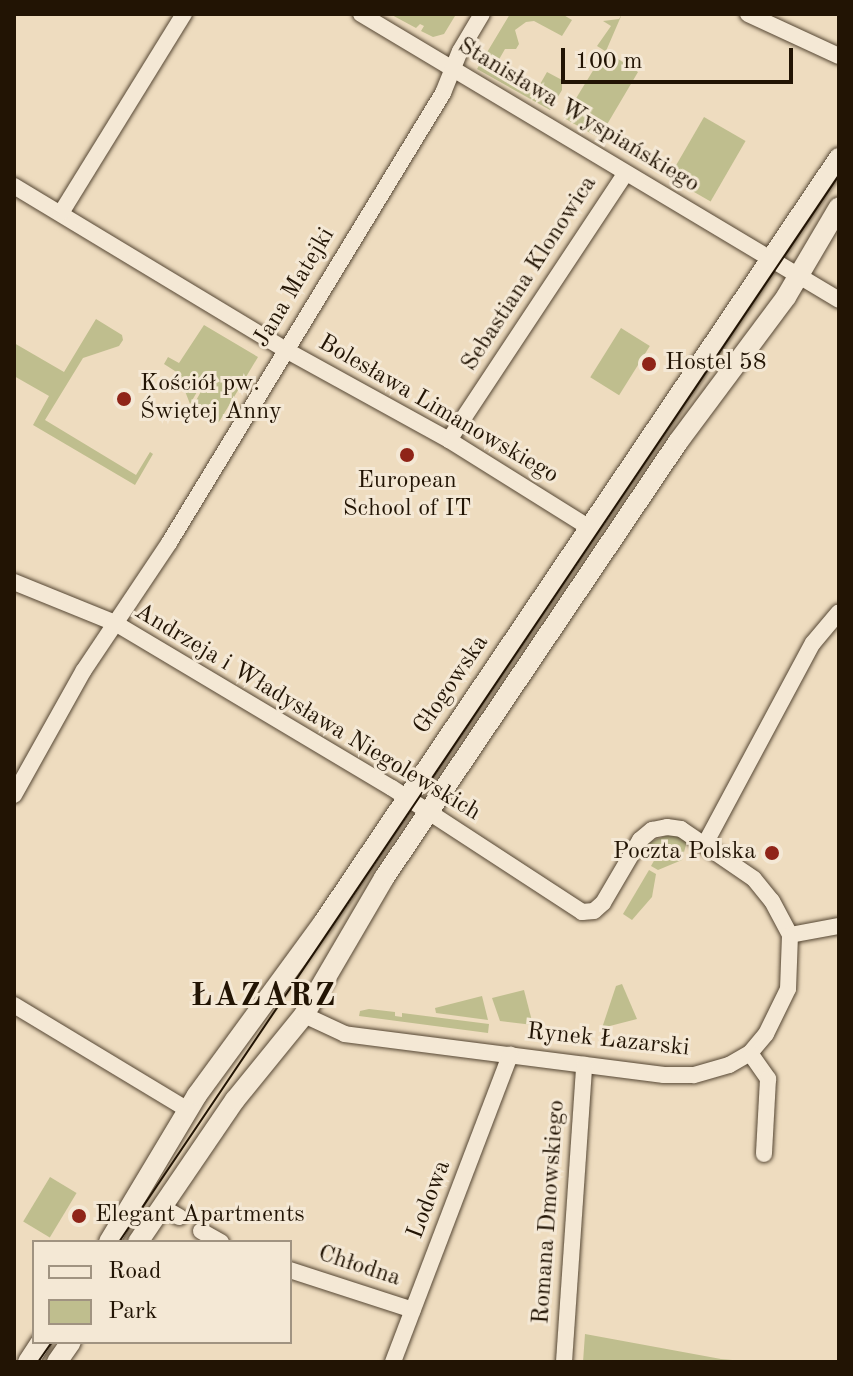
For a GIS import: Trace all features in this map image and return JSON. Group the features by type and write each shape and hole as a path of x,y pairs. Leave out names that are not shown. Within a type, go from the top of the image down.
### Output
{"street":[{"path":"61,213 184,14"},
{"name":"Stanisława Wyspiańskiego","path":"361,14 625,174 772,257 839,300"},
{"name":"Jana Matejki","path":"14,795 84,670 169,543 443,93 482,14"},
{"path":"748,14 839,56"},
{"name":"Głogowska","path":"110,1240 188,1110 323,923 839,158"},
{"name":"Sebastiana Klonowica","path":"449,440 625,174"},
{"name":"Bolesława Limanowskiego","path":"14,186 286,350 449,440 590,528"},
{"path":"140,1240 170,1212 235,1100 304,1015 384,878 678,442 778,308 839,207"},
{"name":"Andrzeja i Władysława Niegolewskich","path":"14,582 115,623 407,798 582,912 594,911 603,903 640,840 652,830 667,827 681,829 705,844"},
{"path":"764,1154 768,1079 750,1053 783,1005 790,978 790,935 761,887 705,844 813,643 839,612"},
{"path":"790,935 839,926"},
{"path":"14,1005 188,1110"},
{"name":"Rynek Łazarski","path":"304,1015 345,1034 584,1065 693,1075 729,1065 750,1053"},
{"name":"Lodowa","path":"393,1362 510,1055"},
{"name":"Romana Dmowskiego","path":"564,1362 584,1065"},
{"path":"201,1231 217,1240"},
{"name":"Chłodna","path":"292,1271 413,1310"},
{"path":"28,1362 40,1344"},
{"path":"57,1362 70,1344"}],"green space":[{"path":"390,14 455,16 444,34 433,37 421,31 424,26 420,24 416,28"},
{"path":"510,14 562,14 572,20 562,36 534,21 526,22 515,30 519,44 516,49 505,49 497,63 539,86 547,72 562,80 562,90 550,110 477,69"},
{"path":"622,14 606,51 638,72 599,138 564,118 605,51 597,46 611,26 603,21 619,19"},
{"path":"704,117 746,141 711,202 669,178"},
{"path":"96,319 122,335 123,340 119,346 83,358 45,420 136,475 150,452 153,454 135,485 33,425 49,396 14,376 14,343 64,372"},
{"path":"204,325 258,357 219,422 193,406 204,386 201,385 190,404 178,373 164,364 168,357 179,363"},
{"path":"621,328 650,346 619,395 590,377"},
{"path":"673,833 687,841 682,860 658,870 651,866 660,850 647,843"},
{"path":"649,870 656,874 652,897 632,920 623,914"},
{"path":"622,984 637,1019 602,1028 616,986"},
{"path":"524,990 533,1025 500,1021 492,998"},
{"path":"482,996 488,1020 436,1013 435,1008"},
{"path":"360,1011 395,1012 395,1016 402,1017 402,1013 489,1024 488,1033 359,1016"},
{"path":"50,1177 77,1193 50,1238 23,1222"},
{"path":"585,1334 721,1359 744,1361 583,1362"}],"tram line":[{"path":"120,1240 839,175"},
{"path":"38,1362 51,1344"}],"place":[{"name":"Hostel 58","path":"649,364"},
{"name":"Kościół pw. Świętej Anny","path":"124,399"},
{"name":"European School of IT","path":"407,455"},
{"name":"Poczta Polska","path":"772,853"},
{"name":"Elegant Apartments","path":"79,1216"}],"district":[{"name":"ŁAZARZ","path":"264,997"}]}
